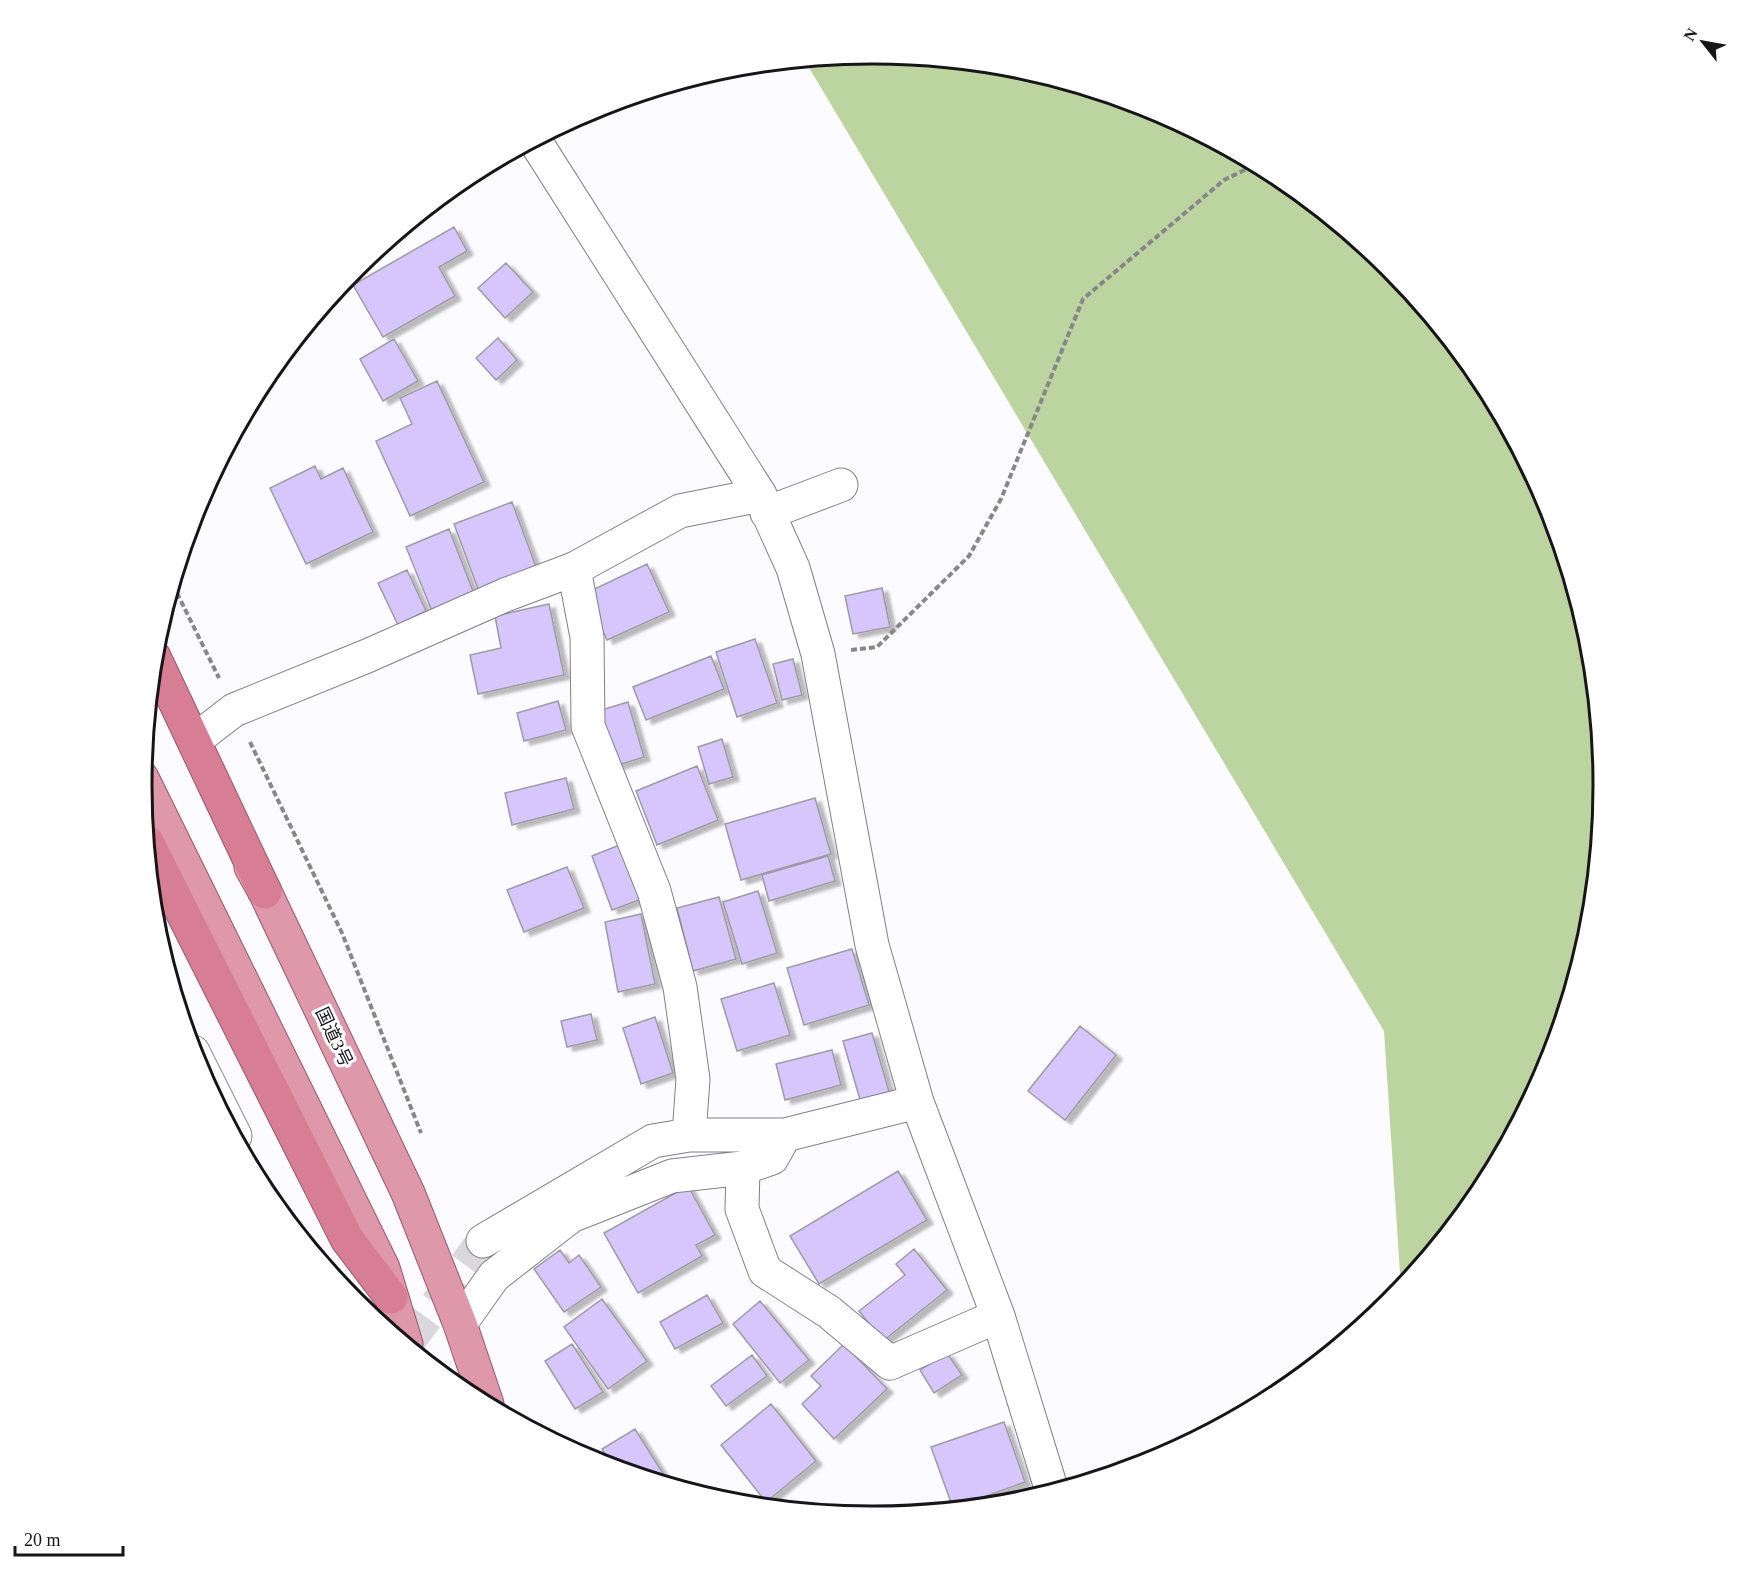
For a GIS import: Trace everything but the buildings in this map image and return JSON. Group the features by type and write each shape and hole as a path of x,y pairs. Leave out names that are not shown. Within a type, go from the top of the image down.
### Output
{"highway":[{"path":"161,672 266,892"},
{"name":"国道3号","path":"158,694 215,807 266,892 408,1193 460,1324 482,1391"},
{"path":"153,800 383,1268 397,1324"},
{"path":"156,861 347,1239 397,1324"}],"street":[{"path":"539,147 770,505 793,568 818,654 872,945 917,1102 998,1316 1050,1483"},
{"path":"195,740 234,710 367,656 505,595 574,569 680,511 770,505 841,485"},
{"path":"574,569 587,637 588,726 654,891 680,987 693,1078 689,1135"},
{"path":"483,1241 653,1141 689,1135 785,1135 917,1102"},
{"path":"460,1324 494,1276 571,1216 672,1176 743,1168 772,1158 785,1135"},
{"path":"743,1168 742,1209 765,1271 829,1312 890,1363 998,1316"}],"path":[{"path":"818,654 877,647 969,556 1001,499 1083,299 1224,180 1247,169"},
{"path":"178,595 342,933 424,1138"}],"green space":[{"path":"872,64 920,66 1013,78 1104,103 1148,119 1191,139 1273,186 1348,243 1414,310 1444,346 1472,385 1496,425 1519,466 1555,553 1579,644 1587,691 1593,785 1587,879 1579,926 1555,1017 1519,1104 1472,1185 1444,1224 1400,1275 1384,1031 809,68"}],"tunnel":[{"path":"411,1338 483,1241"}]}
